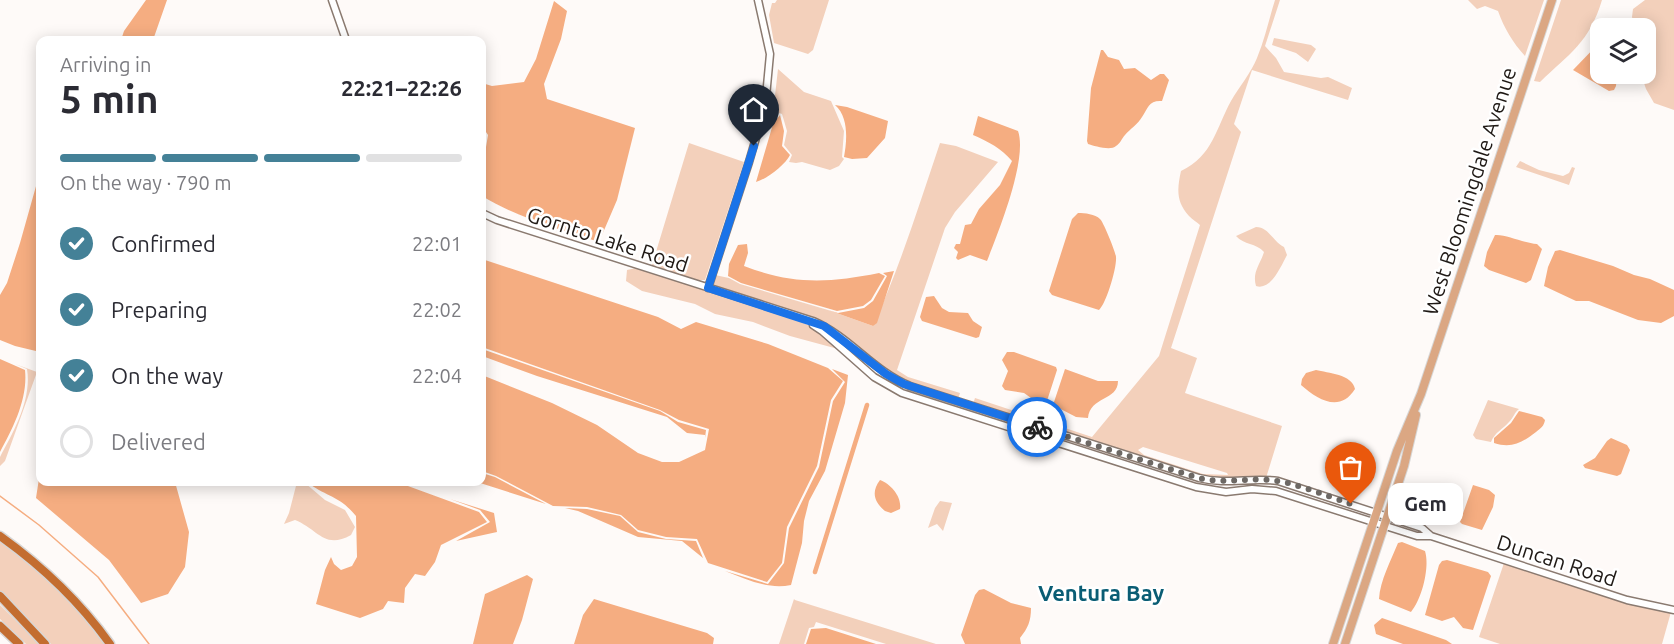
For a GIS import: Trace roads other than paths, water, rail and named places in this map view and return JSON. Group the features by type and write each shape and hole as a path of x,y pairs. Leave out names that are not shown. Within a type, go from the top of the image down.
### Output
{"highway":[{"path":"0,536 65,590 110,644"},
{"path":"0,598 45,644"},
{"path":"0,626 19,644"}],"main road":[{"name":"West Bloomingdale Avenue","path":"1334,644 1397,451 1421,394 1552,0"},
{"name":"West Bloomingdale Avenue","path":"1345,644 1407,454 1421,394"}],"street":[{"path":"332,0 345,36"},
{"path":"708,288 765,107 770,54 758,0"},
{"name":"Gornto Lake Road","path":"486,215 808,319 829,329 886,374 910,386 1199,478 1222,482 1278,481 1387,516"},
{"name":"Gornto Lake Road","path":"794,316 819,328 874,377 902,393 1196,487 1226,492 1252,489 1276,491 1373,522"},
{"path":"1276,491 1278,481"},
{"name":"Duncan Road","path":"1387,516 1422,528 1431,536"},
{"name":"Duncan Road","path":"1373,522 1418,536 1431,536 1627,600 1674,610"}],"waterway":[{"path":"815,572 867,405"},
{"path":"0,496 39,525 98,577 149,644"}],"place":[{"name":"Gem","path":"1351,504"}],"district":[{"name":"Ventura Bay","path":"1101,592"}]}
